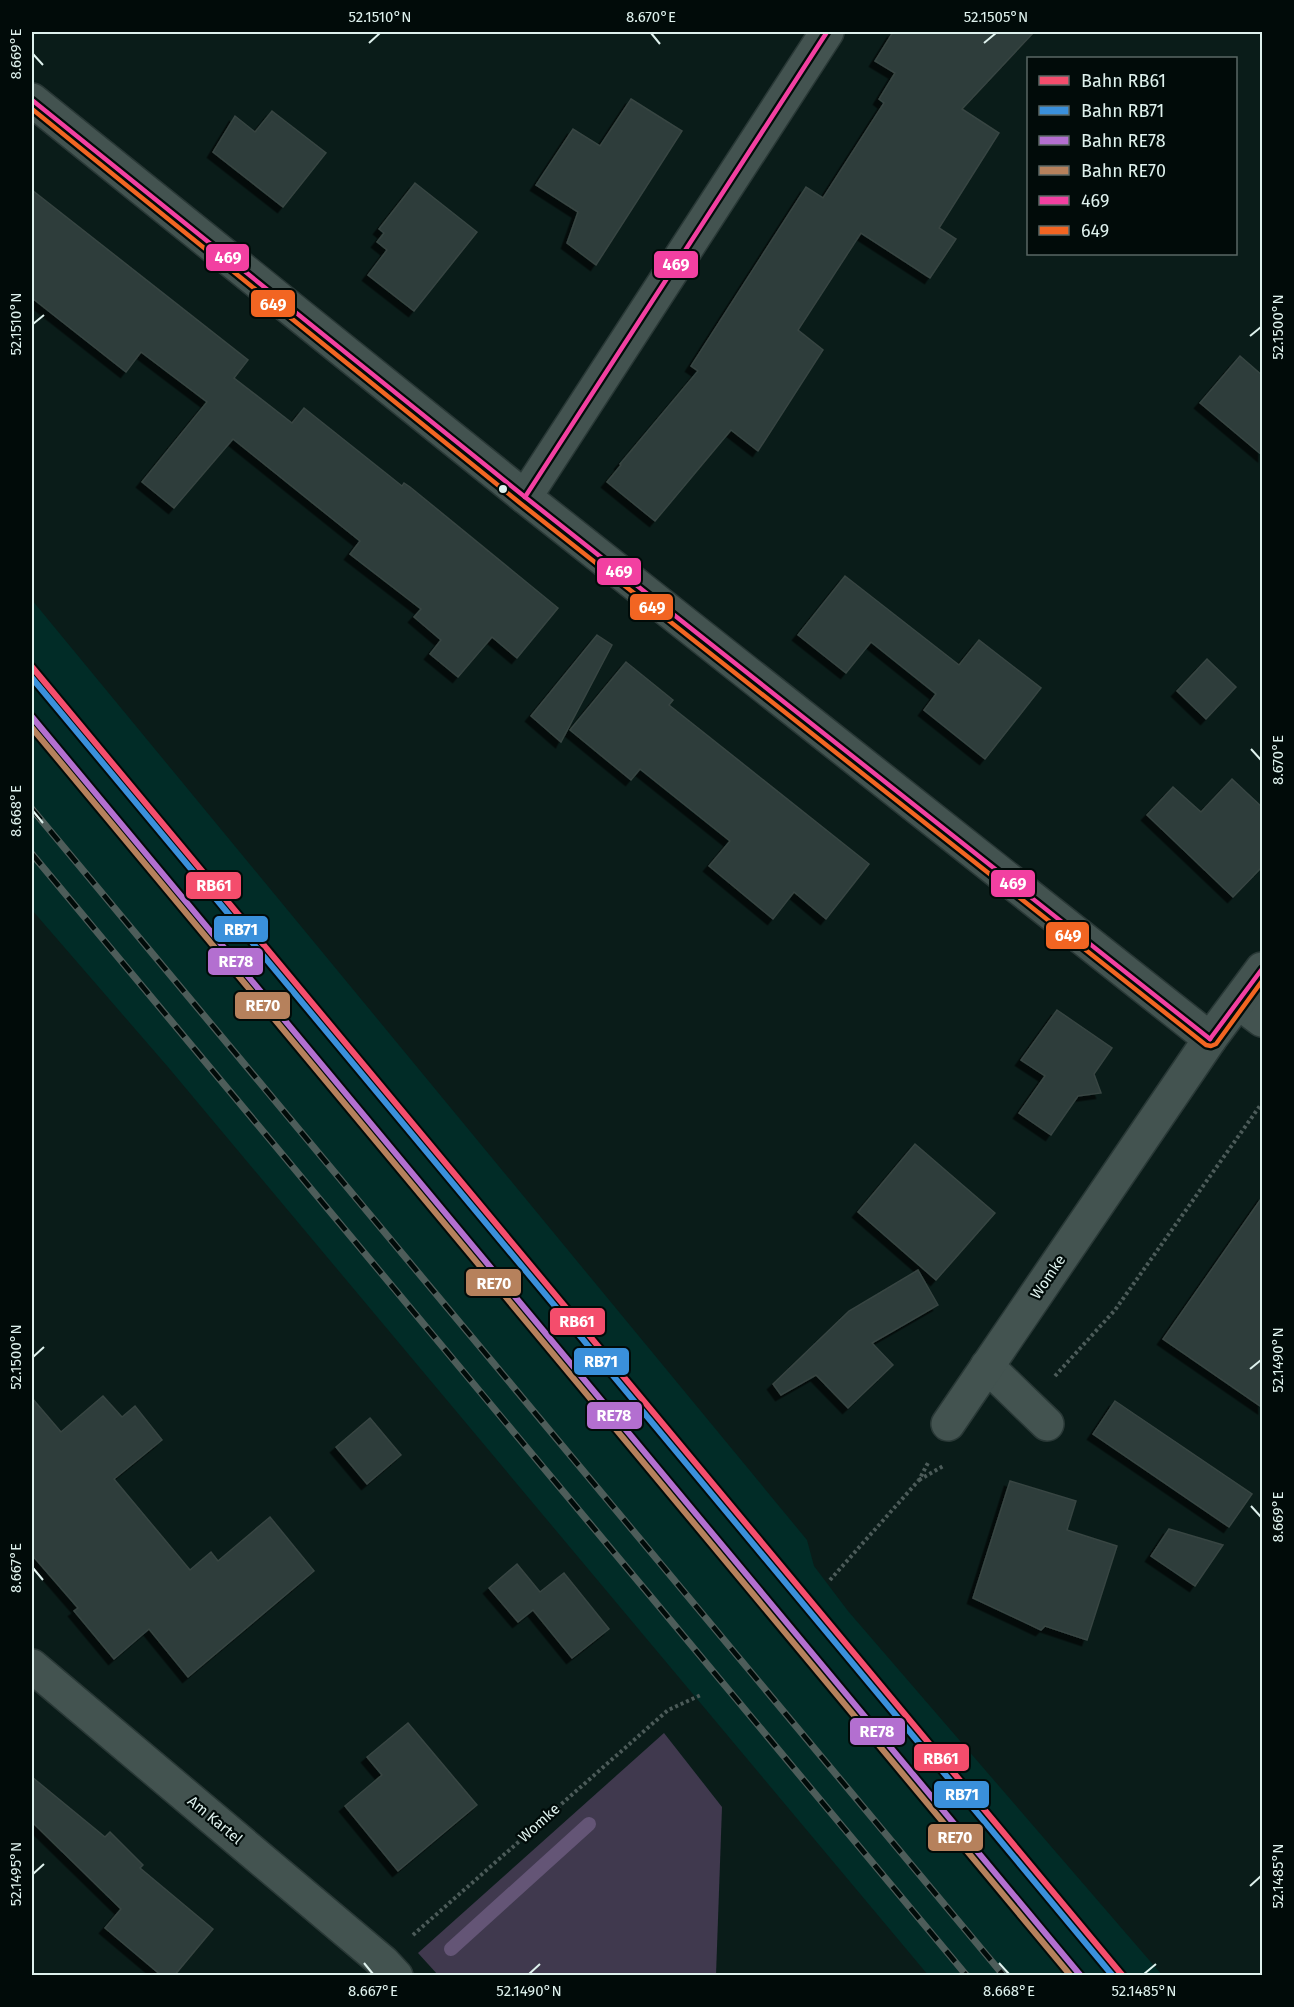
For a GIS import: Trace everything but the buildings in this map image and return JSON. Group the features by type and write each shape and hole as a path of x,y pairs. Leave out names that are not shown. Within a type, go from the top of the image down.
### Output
{"street":[{"path":"525,497 827,32"},
{"path":"32,100 525,497 1210,1039"},
{"name":"Womke","path":"948,1424 1210,1039 1250,1011 1263,969"},
{"path":"987,1366 1038,1414"},
{"name":"Am Kartel","path":"32,1666 390,1969"}],"path":[{"path":"1038,1414 1263,1103"},
{"path":"830,1580 920,1480 948,1424"},
{"path":"920,1480 947,1465"},
{"name":"Womke","path":"390,1969 668,1710 701,1695"}],"shaded area":[{"path":"32,600 807,1540 814,1566 848,1611 1162,1975 928,1975 168,1067 32,910"},
{"path":"664,1733 722,1807 716,1975 438,1975 418,1953"}],"waterway":[{"path":"451,1949 589,1824"}],"railway":[{"path":"32,809 1004,1976"},
{"path":"32,854 967,1976"}],"rail line":[{"name":"RB61","path":"32,667 1123,1976"},
{"name":"RB71","path":"32,678 1113,1976"},
{"name":"RE78","path":"32,717 1081,1976"},
{"name":"RE70","path":"32,728 1071,1976"}],"transit line":[{"name":"469","path":"525,497 827,32"},
{"name":"469","path":"32,100 525,497 1210,1039"},
{"name":"649","path":"32,109 520,503 1206,1045 1216,1044 1262,981"},
{"name":"469","path":"1210,1039 1262,969"}]}
